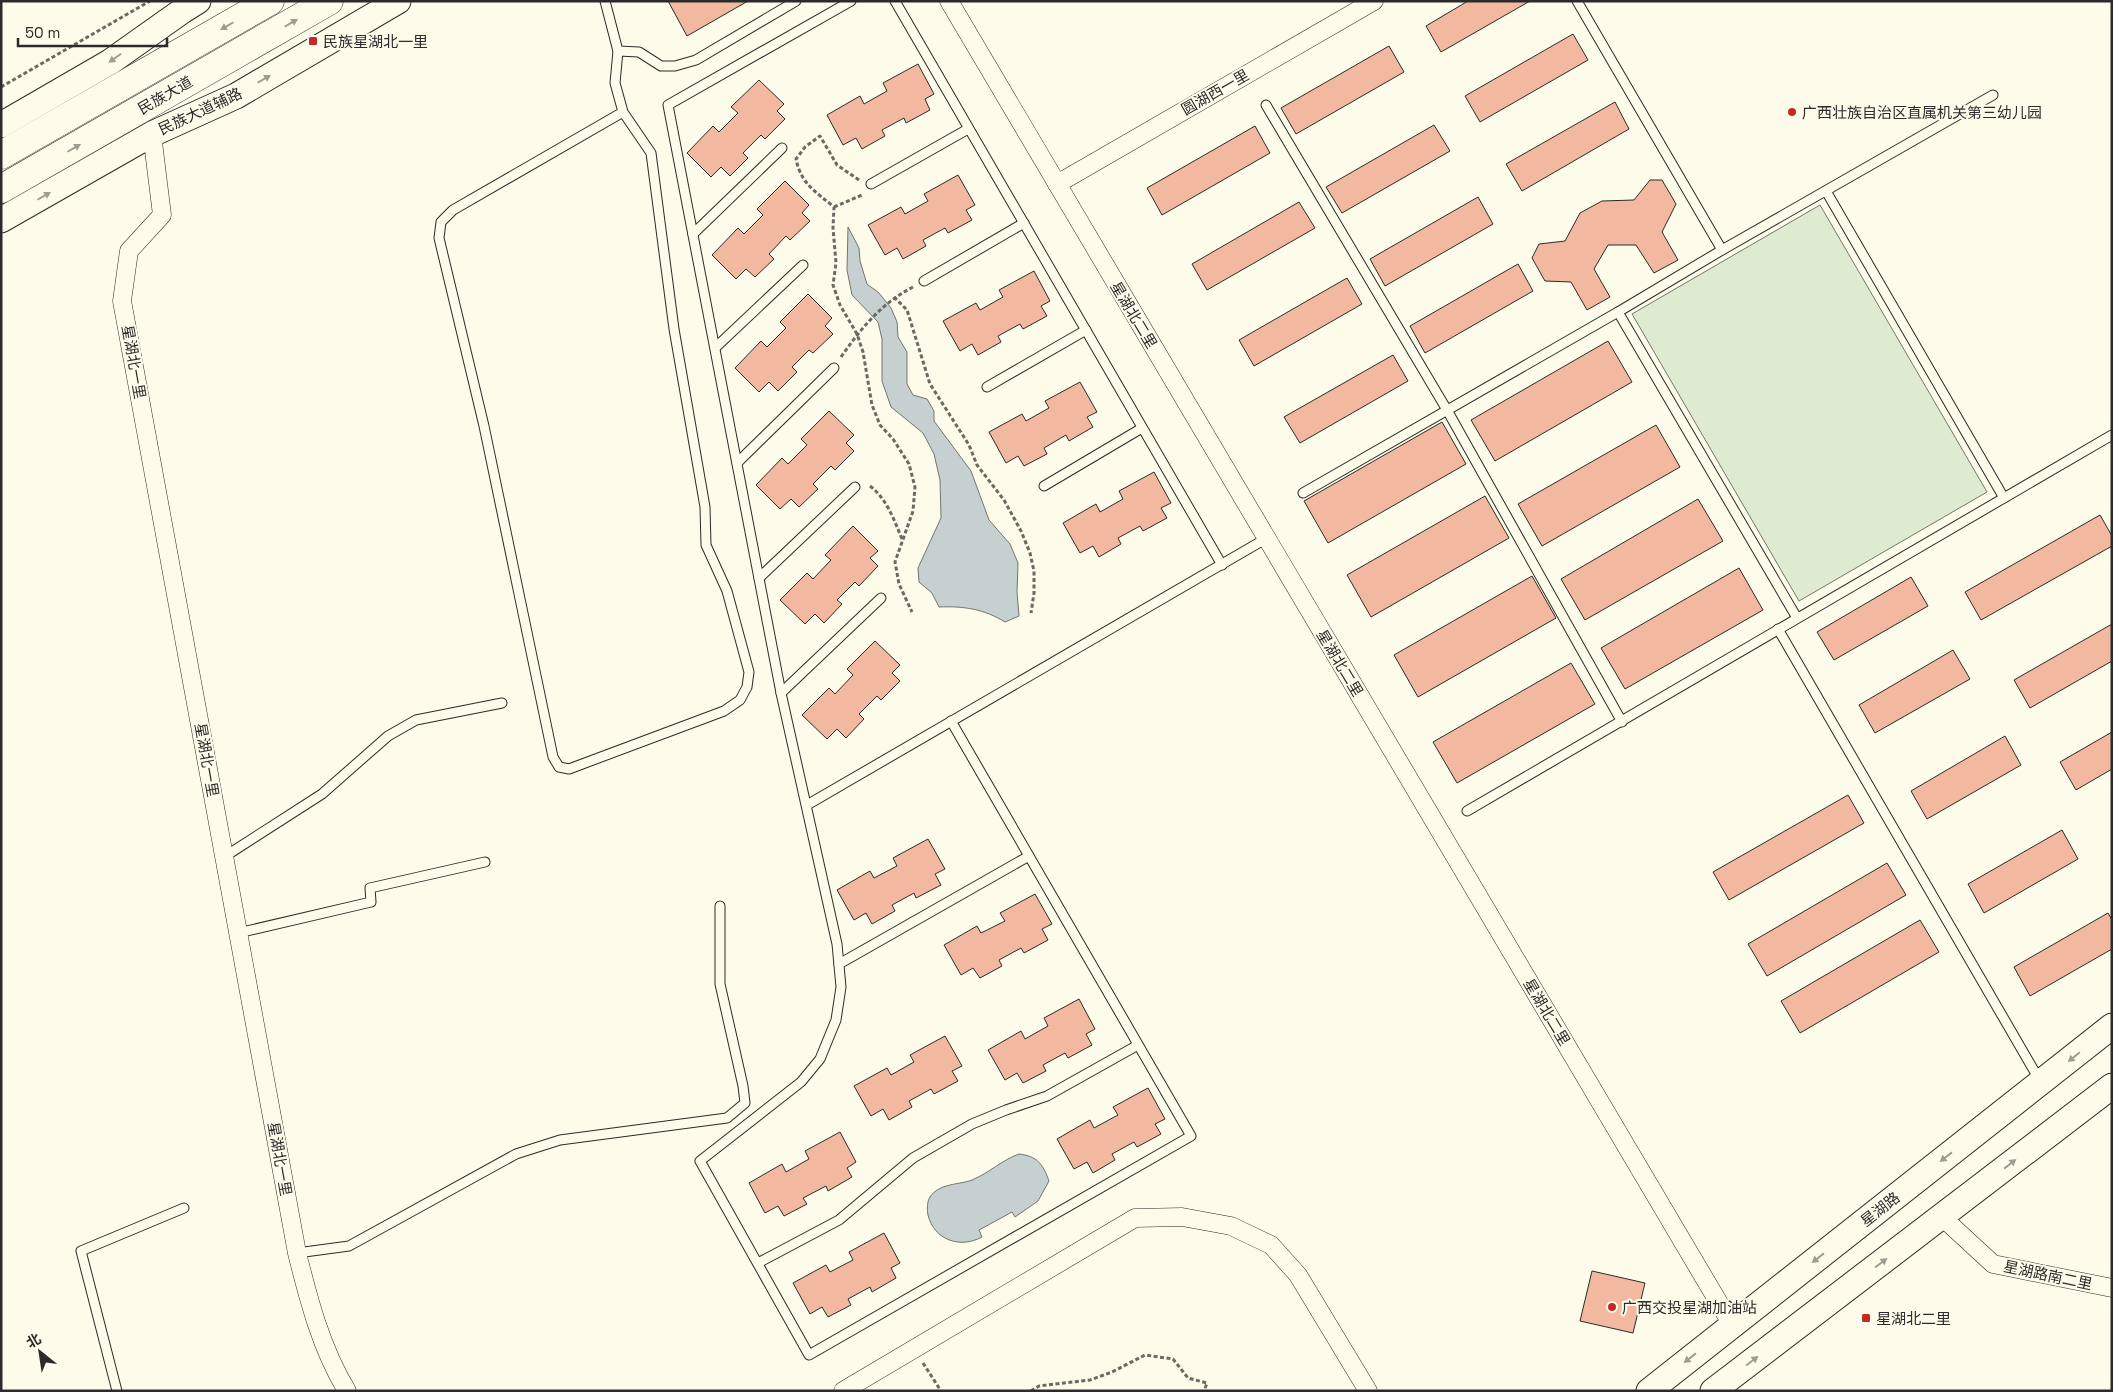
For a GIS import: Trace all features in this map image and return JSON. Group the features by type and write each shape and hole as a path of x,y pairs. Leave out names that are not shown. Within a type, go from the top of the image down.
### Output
{"highway":[{"name":"民族大道","path":"1,155 270,1"},
{"name":"民族大道","path":"1,189 329,1"}],"main road":[{"path":"1,125 110,62 182,10 198,1"},
{"name":"民族大道辅路","path":"1,220 152,134 236,96 398,1"},
{"name":"星湖路","path":"1649,1391 2112,1026"},
{"path":"1713,1391 2112,1086"}],"street":[{"name":"星湖北二里","path":"949,1 1732,1325"},
{"name":"圆湖西一里","path":"1057,184 1374,1"},
{"name":"星湖北一里","path":"152,134 162,215 129,251 122,301 297,1254 313,1315 337,1374 347,1391"},
{"path":"843,1391 1135,1218 1182,1216 1231,1226 1271,1245 1298,1275 1364,1389"},
{"name":"星湖路南二里","path":"1942,1217 1993,1264 2112,1288"}],"lane":[{"path":"604,1 618,51 615,83 624,112 650,153 674,329 705,507 706,545 727,591 749,672 747,687 740,700 724,711 568,769 559,767 553,757 484,426 439,238 441,222 453,210 624,112"},
{"path":"618,51 639,52 661,66 675,66 696,60 796,1"},
{"path":"851,1 668,105 782,693 808,805 836,944 841,987 836,1020 820,1058 801,1082 700,1161 809,1355 1191,1136 951,721"},
{"path":"895,1 1222,564"},
{"path":"1577,1 1722,250"},
{"path":"1303,493 1993,95"},
{"path":"1266,105 1447,410 1622,722"},
{"path":"871,184 968,129"},
{"path":"693,234 782,148"},
{"path":"1826,191 2004,498"},
{"path":"924,281 1024,224"},
{"path":"715,348 803,265"},
{"path":"1618,312 1797,618"},
{"path":"986,387 1086,330"},
{"path":"737,463 834,368"},
{"path":"1044,486 1142,428"},
{"path":"1467,811 2112,435"},
{"path":"759,578 855,487"},
{"path":"808,805 1267,538"},
{"path":"782,693 881,598"},
{"path":"1778,629 2041,1083"},
{"path":"224,857 322,794 388,736 416,720 502,703"},
{"path":"839,964 1029,856"},
{"path":"238,933 372,902 370,888 485,862"},
{"path":"297,1254 349,1246 516,1154 560,1140 728,1118 744,1103 743,1086 720,984 720,906"},
{"path":"758,1263 839,1220 913,1158 964,1129 1006,1110 1047,1096 1138,1045"},
{"path":"117,1391 81,1251 184,1208"}],"path":[{"path":"1,87 150,1"},
{"path":"820,136 837,165 853,178 871,184 862,195 834,207 807,184 799,173 796,160 805,147 820,136"},
{"path":"834,207 833,228 836,263 833,285 840,305 857,334 880,426 893,439 910,464 915,487 913,511 895,562 899,584 912,612"},
{"path":"834,368 867,322 894,297 924,281"},
{"path":"894,297 907,310 930,384 969,445 977,465 1004,500 1021,531 1030,553 1034,572 1034,593 1031,613"},
{"path":"855,487 867,484 877,492 889,508 902,539"},
{"path":"914,1348 941,1391"},
{"path":"1031,1391 1039,1386 1090,1380 1112,1372 1145,1355 1173,1359 1188,1378 1207,1383 1204,1391"}],"green space":[{"path":"1820,205 1987,492 1799,601 1632,314"}],"shaded area":[{"path":"848,227 859,248 860,261 867,284 879,293 891,308 897,322 898,337 907,352 907,384 913,395 927,399 934,411 934,421 971,471 989,520 1010,544 1018,563 1017,592 1019,616 1005,622 974,609 939,607 932,593 919,582 918,568 941,518 940,480 934,454 923,433 891,407 882,381 882,339 878,322 852,295 847,270"},
{"path":"1019,1154 1035,1159 1047,1175 1049,1181 1038,1201 1015,1217 1012,1212 979,1230 982,1237 974,1241 957,1242 949,1240 936,1231 931,1224 927,1211 929,1199 934,1192 944,1187 972,1180"}],"building":[{"path":"668,1 748,1 687,36"},
{"path":"1468,1 1530,1 1441,52 1426,26"},
{"path":"1573,34 1588,60 1480,122 1465,96"},
{"path":"1389,46 1404,72 1296,134 1281,108"},
{"path":"918,64 934,94 925,99 930,110 906,123 904,118 882,130 885,136 862,149 856,138 843,145 827,115 860,96 864,104 887,91 883,83"},
{"path":"759,80 784,104 777,111 785,119 765,139 761,135 743,153 748,158 730,176 721,167 711,177 687,153 713,126 719,132 738,113 731,107"},
{"path":"1615,102 1629,129 1522,191 1506,164"},
{"path":"1434,125 1450,151 1342,213 1326,187"},
{"path":"1255,126 1270,153 1162,215 1147,188"},
{"path":"958,175 975,205 966,210 972,220 948,233 945,228 923,240 926,246 903,259 897,248 885,255 868,225 901,207 905,214 928,201 924,194"},
{"path":"1650,180 1662,180 1676,204 1662,232 1678,260 1654,273 1636,245 1608,245 1594,269 1610,297 1587,310 1571,282 1545,281 1532,258 1539,244 1565,241 1580,213 1602,201 1634,200"},
{"path":"785,181 809,205 802,213 810,221 790,240 786,236 769,254 774,259 755,277 746,269 736,279 712,255 738,228 744,234 763,215 757,209"},
{"path":"1478,197 1493,224 1385,286 1370,259"},
{"path":"1299,202 1315,228 1207,290 1192,264"},
{"path":"1518,264 1533,291 1425,353 1410,326"},
{"path":"1034,271 1050,301 1041,306 1047,316 1023,329 1020,324 998,336 1001,342 978,355 972,344 960,351 943,321 976,303 980,310 1003,297 999,290"},
{"path":"1347,278 1362,304 1254,366 1239,340"},
{"path":"808,294 832,318 825,326 833,334 813,353 809,350 792,367 797,372 778,391 769,382 759,392 735,368 761,341 767,347 786,328 780,322"},
{"path":"1608,341 1632,382 1495,461 1471,420"},
{"path":"1393,355 1408,381 1300,443 1284,417"},
{"path":"1080,382 1097,412 1087,417 1093,427 1069,441 1066,435 1044,448 1047,454 1024,466 1018,456 1006,463 989,432 1022,414 1026,421 1049,408 1045,401"},
{"path":"829,411 854,435 846,443 854,451 835,470 831,466 813,484 818,489 799,507 791,499 780,509 756,485 782,458 788,464 807,445 801,439"},
{"path":"1442,422 1466,464 1328,543 1304,501"},
{"path":"1656,425 1680,467 1542,546 1518,504"},
{"path":"1154,472 1171,503 1161,508 1167,518 1143,531 1140,526 1118,538 1121,544 1099,557 1093,546 1080,553 1063,523 1096,504 1100,512 1123,499 1119,491"},
{"path":"1485,496 1509,538 1371,617 1347,575"},
{"path":"1698,499 1723,541 1585,620 1561,579"},
{"path":"2100,515 2112,536 2112,546 1981,620 1965,592"},
{"path":"853,526 878,551 870,558 878,566 859,586 855,582 837,600 842,604 824,623 815,614 805,624 780,600 807,573 813,579 831,560 825,555"},
{"path":"1739,568 1763,610 1625,689 1601,648"},
{"path":"1532,576 1556,618 1418,697 1394,655"},
{"path":"1911,577 1928,606 1834,660 1817,632"},
{"path":"2112,624 2112,661 2030,708 2014,680"},
{"path":"875,641 900,665 892,673 900,681 881,700 877,696 859,714 864,719 846,738 837,729 827,739 802,715 829,688 835,694 853,675 847,669"},
{"path":"1953,650 1970,679 1875,733 1859,705"},
{"path":"1571,663 1595,704 1457,783 1433,742"},
{"path":"2112,732 2112,769 2076,790 2060,762"},
{"path":"2005,736 2021,765 1927,819 1911,791"},
{"path":"1848,795 1864,823 1729,900 1713,872"},
{"path":"2062,830 2078,859 1984,913 1968,884"},
{"path":"928,839 945,869 935,874 941,885 916,898 914,893 892,905 895,911 872,924 866,913 854,920 837,890 870,871 874,878 897,866 893,858"},
{"path":"1887,863 1906,895 1767,976 1748,944"},
{"path":"1035,894 1052,924 1042,929 1048,940 1024,953 1021,948 999,960 1002,966 980,978 973,968 961,975 944,945 977,926 981,933 1005,921 1000,913"},
{"path":"2108,913 2112,920 2112,949 2030,996 2014,967"},
{"path":"1920,920 1939,952 1800,1033 1781,1001"},
{"path":"1079,999 1095,1029 1086,1034 1092,1045 1068,1058 1065,1053 1043,1065 1046,1071 1023,1083 1017,1073 1005,1080 988,1050 1021,1031 1025,1039 1048,1026 1044,1018"},
{"path":"945,1036 962,1066 952,1071 958,1081 934,1094 931,1089 909,1101 912,1107 889,1120 883,1109 871,1116 854,1086 887,1068 891,1075 914,1062 910,1055"},
{"path":"1148,1088 1165,1119 1155,1124 1161,1134 1137,1147 1134,1142 1112,1154 1115,1160 1093,1173 1087,1162 1074,1169 1057,1139 1090,1120 1094,1128 1118,1115 1113,1107"},
{"path":"840,1132 856,1162 847,1168 852,1177 828,1191 826,1186 803,1198 807,1204 784,1216 778,1206 765,1213 749,1183 782,1164 786,1172 809,1159 805,1151"},
{"path":"884,1233 900,1263 891,1268 896,1278 872,1292 870,1287 848,1299 851,1305 828,1317 822,1307 810,1314 793,1283 826,1265 830,1272 853,1260 849,1252"},
{"path":"1592,1271 1645,1283 1633,1333 1580,1321"}],"place":[{"name":"民族星湖北一里","path":"313,41"},
{"name":"广西壮族自治区直属机关第三幼儿园","path":"1792,112"},
{"name":"广西交投星湖加油站","path":"1612,1307"},
{"name":"星湖北二里","path":"1866,1318"}]}
